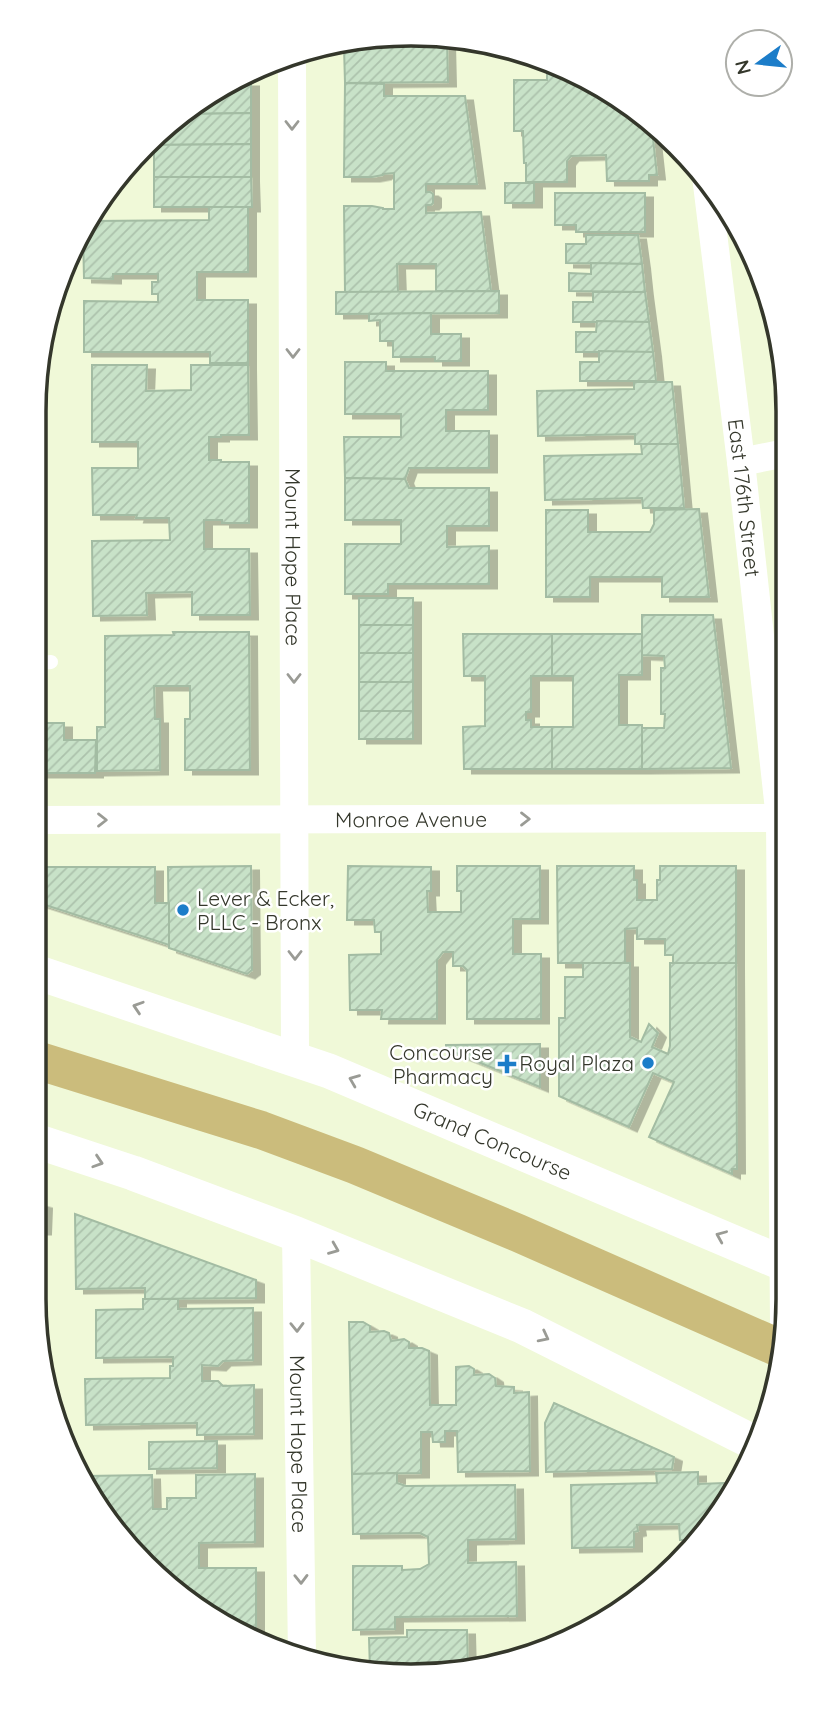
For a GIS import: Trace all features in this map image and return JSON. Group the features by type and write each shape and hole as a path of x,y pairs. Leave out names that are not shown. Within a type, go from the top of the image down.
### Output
{"main road":[{"path":"46,1063 261,1130 355,1165 518,1233 773,1345"}],"street":[{"name":"Mount Hope Place","path":"292,66 295,1059"},
{"name":"East 176th Street","path":"708,198 776,760"},
{"path":"741,463 776,455"},
{"name":"Monroe Avenue","path":"46,820 776,819"},
{"name":"Grand Concourse","path":"46,976 360,1083 776,1258"},
{"path":"46,1144 133,1173 296,1234 522,1326 748,1441"},
{"name":"Mount Hope Place","path":"296,1234 302,1648"}],"lane":[{"path":"46,663 51,662"}],"building":[{"path":"387,46 447,48 448,82 345,83 344,52"},
{"path":"547,72 594,94 652,136 657,175 649,175 649,181 607,181 606,155 571,156 567,161 567,182 526,182 523,131 514,131 514,80 547,80"},
{"path":"251,82 251,113 198,114"},
{"path":"345,83 384,84 384,96 465,96 477,184 426,184 426,192 433,194 433,203 426,205 426,213 481,212 491,291 436,291 436,264 397,264 398,292 345,292 344,206 394,209 394,173 372,177 344,177"},
{"path":"251,113 251,144 161,145 198,114"},
{"path":"251,144 251,177 154,177 154,152 161,145"},
{"path":"154,177 251,177 252,207 154,207"},
{"path":"505,183 534,183 534,203 505,203"},
{"path":"555,193 645,193 645,232 576,232 576,225 555,225"},
{"path":"209,207 248,207 248,272 197,272 197,300 248,300 248,363 210,363 210,352 84,352 84,301 158,302 158,294 152,294 152,282 158,282 158,274 113,274 113,279 84,278 83,248 99,221 209,220"},
{"path":"586,235 638,235 642,264 566,263 566,244 586,244"},
{"path":"591,263 642,264 645,292 569,291 569,273 591,274"},
{"path":"499,291 499,313 336,314 336,292"},
{"path":"593,292 645,292 649,322 573,322 573,302 593,302"},
{"path":"431,313 431,334 461,334 461,361 435,361 435,357 393,357 393,341 380,341 380,320 369,321 369,314"},
{"path":"597,321 649,322 653,352 576,352 576,332 596,332"},
{"path":"599,351 653,352 656,381 580,381 580,362 599,362"},
{"path":"345,362 386,362 386,371 488,371 488,410 446,410 446,431 489,431 489,468 409,468 405,479 345,478 344,437 401,437 401,414 345,414"},
{"path":"92,365 147,365 146,391 191,390 191,365 248,365 249,435 209,437 209,460 249,462 249,523 204,520 204,549 249,549 250,615 192,615 192,592 146,593 147,615 93,616 92,541 170,540 169,518 93,515 92,468 138,468 138,442 92,442"},
{"path":"634,382 672,382 678,444 635,444 635,434 538,436 537,391 634,389"},
{"path":"641,444 678,444 684,508 643,508 642,498 545,500 544,456 642,454"},
{"path":"345,478 405,479 409,488 489,488 489,526 447,526 447,547 489,546 489,584 388,584 388,594 345,594 345,544 401,544 401,520 345,520"},
{"path":"699,509 709,597 662,597 662,577 590,577 590,597 546,597 546,510 588,510 588,532 650,532 654,524 654,510"},
{"path":"359,598 413,598 413,625 359,625"},
{"path":"642,615 713,615 731,768 642,769 642,728 664,728 665,714 661,714 661,668 665,668 664,656 642,655"},
{"path":"359,625 413,625 413,653 359,653"},
{"path":"173,632 249,632 250,770 185,770 185,719 190,719 190,686 154,686 155,719 160,719 160,770 97,771 97,727 105,727 105,636 174,635"},
{"path":"463,634 552,634 552,676 531,676 531,712 526,712 526,720 531,720 531,727 552,727 552,769 464,769 463,727 485,726 485,676 464,676"},
{"path":"552,634 642,634 642,675 619,675 619,725 642,725 642,769 552,769 552,727 573,727 573,676 552,676"},
{"path":"359,653 413,653 413,682 359,682"},
{"path":"359,682 413,682 413,711 359,711"},
{"path":"359,711 413,711 413,739 359,739"},
{"path":"46,723 64,723 64,740 96,740 95,773 46,773"},
{"path":"251,866 252,970 247,974 169,948 168,867"},
{"path":"348,866 431,867 431,891 427,891 428,912 461,912 461,891 457,891 457,866 540,866 540,919 513,919 513,954 541,954 541,1019 467,1019 467,970 463,966 453,966 453,952 443,952 437,960 437,1019 381,1019 382,1010 350,1010 349,955 381,954 381,932 375,932 374,920 347,920"},
{"path":"557,866 634,866 637,900 657,900 660,866 736,866 736,963 673,963 673,955 665,955 665,939 637,939 637,928 625,929 625,963 558,963"},
{"path":"46,867 155,867 155,903 169,903 169,945 46,905"},
{"name":"Royal Plaza","path":"583,963 630,963 630,1037 641,1042 649,1024 658,1033 652,1047 668,1054 670,963 736,963 737,1169 732,1169 732,1174 649,1137 674,1082 653,1073 629,1127 559,1096 559,1018 565,1018 565,977 583,977"},
{"path":"540,1044 540,1087 446,1049 446,1045"},
{"path":"75,1214 256,1280 256,1298 145,1299 145,1288 76,1289"},
{"path":"143,1299 178,1299 178,1309 253,1308 253,1360 223,1361 218,1366 202,1365 202,1381 218,1381 223,1386 254,1385 254,1434 197,1435 197,1423 86,1425 85,1379 170,1378 173,1357 96,1358 96,1310 143,1309"},
{"path":"349,1322 363,1322 370,1326 370,1332 384,1331 389,1333 391,1341 404,1339 409,1342 409,1348 429,1351 430,1405 456,1405 456,1367 469,1366 474,1369 474,1375 489,1374 495,1378 496,1386 514,1387 514,1393 529,1392 530,1471 458,1472 457,1431 445,1431 445,1442 433,1442 432,1432 421,1432 421,1473 352,1474"},
{"path":"554,1403 674,1457 672,1469 546,1472 545,1423"},
{"path":"217,1441 217,1468 149,1469 149,1442"},
{"path":"698,1472 698,1484 724,1483 724,1488 715,1502 686,1540 680,1540 679,1524 637,1525 634,1547 572,1548 571,1485 657,1483 656,1473"},
{"path":"397,1473 397,1483 406,1486 515,1485 516,1539 468,1540 468,1563 516,1562 517,1616 395,1617 395,1629 353,1630 353,1566 402,1566 402,1570 420,1569 429,1564 428,1537 420,1533 353,1534 352,1474"},
{"path":"255,1474 255,1542 199,1543 199,1568 256,1568 256,1628 228,1616 170,1574 121,1522 91,1476 152,1475 153,1509 167,1509 167,1498 196,1498 196,1475"},
{"path":"407,1630 467,1630 468,1659 435,1664 370,1662 369,1638 407,1637"}],"place":[{"name":"Lever & Ecker, PLLC - Bronx","path":"183,910"},
{"name":"Royal Plaza","path":"648,1063"},
{"name":"Concourse Pharmacy","path":"507,1064"}]}
